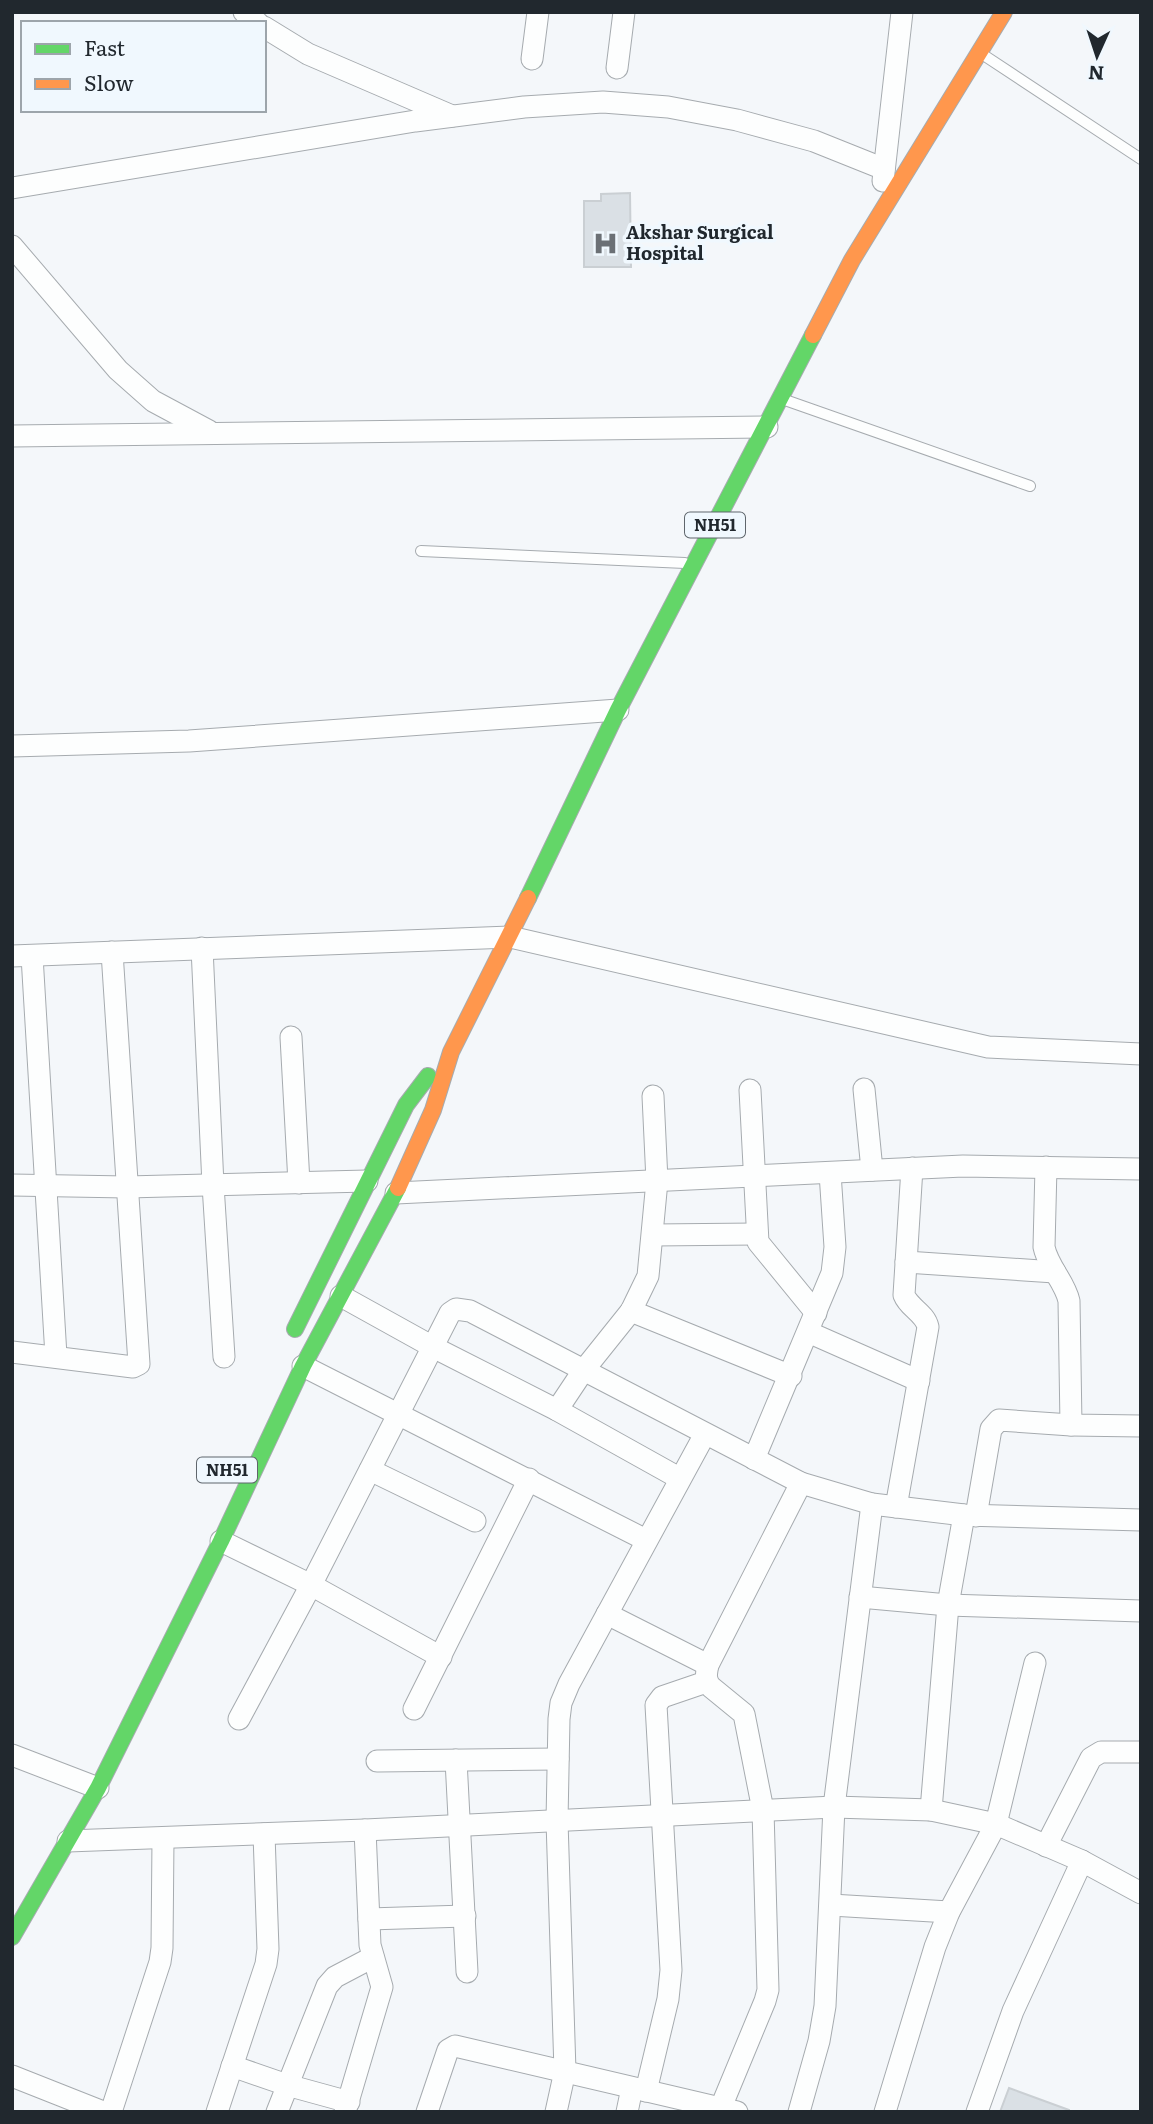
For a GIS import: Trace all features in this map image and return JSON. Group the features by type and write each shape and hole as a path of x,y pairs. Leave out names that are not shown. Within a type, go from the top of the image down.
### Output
{"highway":[{"name":"NH51","path":"12,1937 98,1788 221,1541 303,1366 396,1193 433,1110 452,1052 618,710 852,260 1003,13"},
{"name":"NH51","path":"288,1344 367,1181 414,1092 452,1052"}],"street":[{"path":"532,59 538,12"},
{"path":"617,68 624,12"},
{"path":"879,216 902,12"},
{"path":"998,12 1003,13"},
{"path":"266,28 307,54 454,116"},
{"path":"12,188 454,116 524,107 603,102 668,107 737,120 801,137 884,169"},
{"path":"12,246 118,370 153,401 214,434"},
{"path":"12,436 767,427"},
{"path":"12,746 189,741 618,710"},
{"path":"56,1356 46,1186 22,956 510,937 988,1047 1141,1054"},
{"path":"202,948 213,1185 225,1357"},
{"path":"12,1352 133,1367 139,1364 112,952"},
{"path":"290,1037 299,1183"},
{"path":"864,1089 872,1170"},
{"path":"750,1090 756,1234 761,1248 812,1323 919,1381"},
{"path":"557,1410 583,1371 632,1311 648,1276 657,1181 653,1096"},
{"path":"396,1193 1003,1165 1141,1169"},
{"path":"1046,1167 1044,1247 1069,1301 1071,1425"},
{"path":"896,1507 928,1327 925,1319 905,1299 912,1168"},
{"path":"754,1460 791,1376 835,1260 830,1173"},
{"path":"12,1185 127,1187 367,1181"},
{"path":"653,1235 756,1234"},
{"path":"906,1262 1055,1272"},
{"path":"341,1296 679,1478"},
{"path":"239,1718 312,1586 450,1313 456,1309 463,1309 801,1483 872,1504 896,1507 970,1515 1141,1520"},
{"path":"632,1311 791,1376"},
{"path":"303,1366 646,1540"},
{"path":"931,1810 948,1605 991,1429 995,1423 1005,1419 1071,1425 1141,1426"},
{"path":"556,2112 565,2071 557,1821 561,1703 679,1478 705,1434"},
{"path":"370,1470 475,1521"},
{"path":"414,1709 529,1479"},
{"path":"627,2112 639,2090 670,1984 656,1705 662,1697 707,1674 801,1483"},
{"path":"799,2112 822,2025 831,1905 834,1807 872,1504"},
{"path":"221,1541 312,1586 441,1657"},
{"path":"860,1597 948,1605 1141,1611"},
{"path":"427,2112 448,2050 452,2046 725,2110 765,2001 768,1990 764,1810 744,1714 707,1674 607,1614"},
{"path":"885,2112 929,1964 949,1912 996,1824 1035,1663"},
{"path":"1046,1846 1091,1758 1101,1752 1141,1752"},
{"path":"12,1755 98,1788"},
{"path":"377,1761 558,1759"},
{"path":"456,1760 467,1972"},
{"path":"68,1841 662,1817 834,1807 931,1810 996,1824 1082,1861 1141,1893"},
{"path":"232,2066 347,2107 382,1987 373,1957 365,1830"},
{"path":"217,2112 266,1964 268,1949 264,1834"},
{"path":"111,2112 160,1962 163,1839"},
{"path":"977,2112 1013,2011 1082,1861"},
{"path":"831,1905 949,1912"},
{"path":"369,1919 465,1916"},
{"path":"277,2112 327,1986 335,1977 373,1957"},
{"path":"12,2076 103,2112"}],"lane":[{"path":"979,52 1141,159"},
{"path":"782,398 1030,486"},
{"path":"421,551 694,563"}],"building":[{"path":"630,193 631,267 584,267 584,201 601,201 601,194"},
{"path":"1009,2088 1069,2110 1069,2112 1000,2112"}],"traffic: fast":[{"path":"528,898 618,710 813,335"},
{"path":"295,1329 406,1105 428,1076"},
{"path":"12,1937 98,1788 221,1541 303,1366 398,1188"}],"traffic: slow":[{"path":"813,335 852,260 1004,12"},
{"path":"398,1188 433,1110 451,1052 528,898"}],"place":[{"name":"Akshar Surgical Hospital","path":"606,243"}]}
